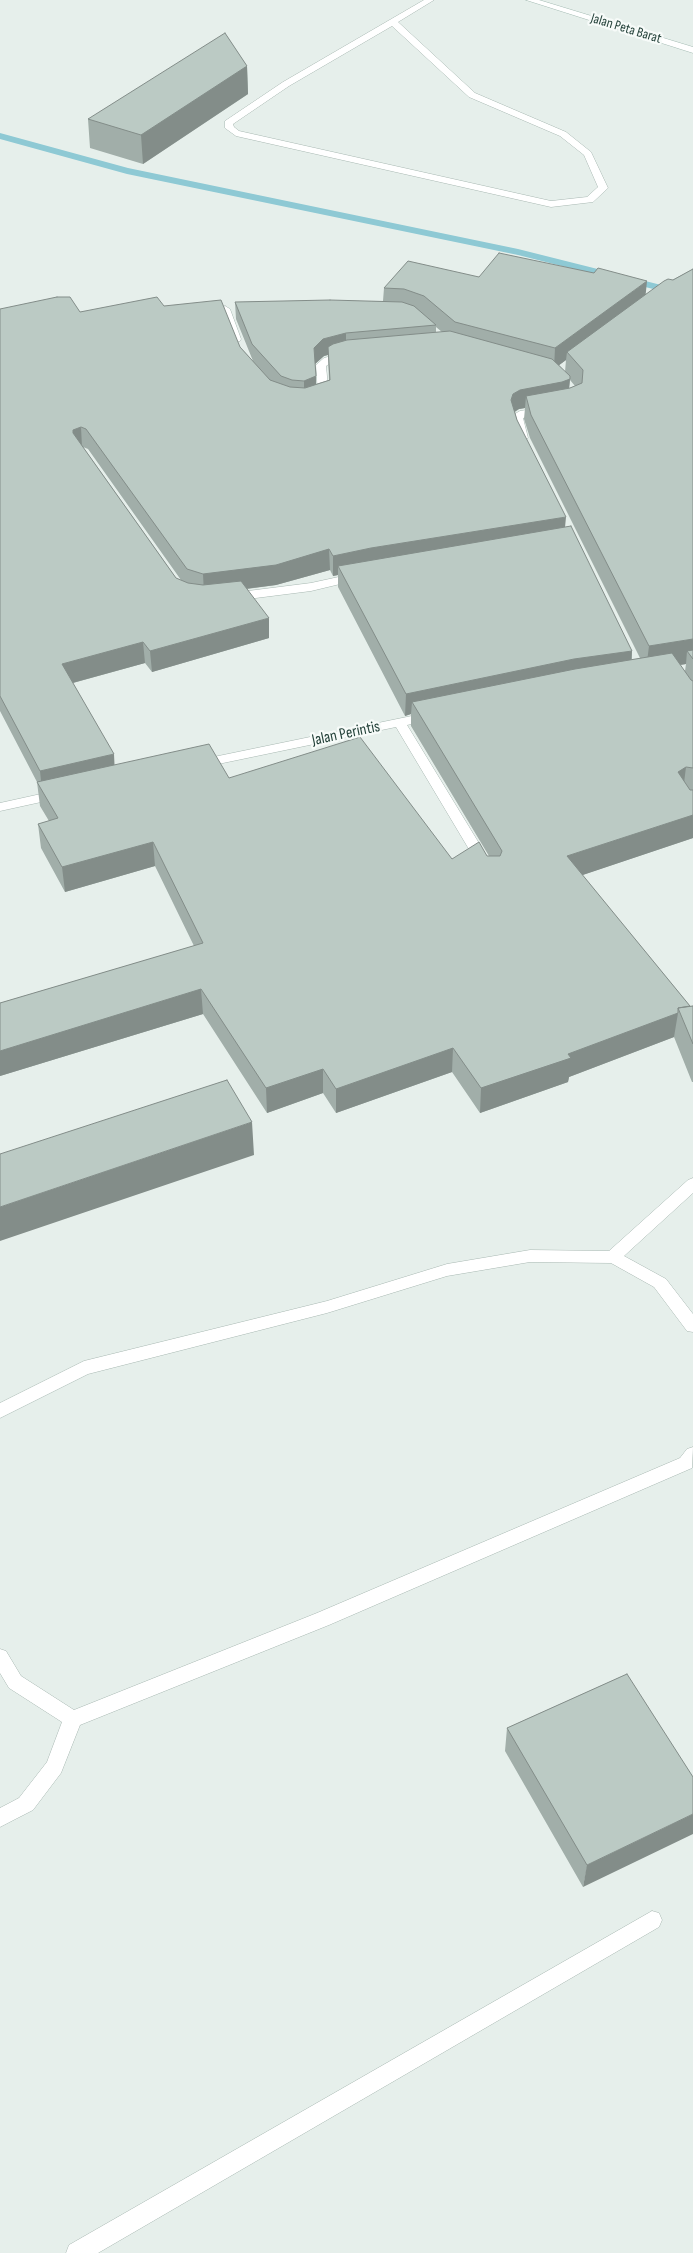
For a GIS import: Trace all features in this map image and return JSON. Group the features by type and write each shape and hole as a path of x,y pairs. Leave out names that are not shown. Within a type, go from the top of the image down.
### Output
{"street":[{"path":"393,22 472,95 563,134 588,154 603,188 590,200 551,204 236,133 230,128 228,123 286,84 430,0"},
{"name":"Jalan Peta Barat","path":"530,0 693,50"},
{"path":"225,310 239,345"},
{"path":"305,403 324,397 321,366 328,360 355,354"},
{"path":"529,449 523,439 517,417 524,413 556,408"},
{"path":"224,598 311,587 371,574"},
{"name":"Jalan Perintis","path":"188,766 448,713"},
{"path":"400,723 492,876"},
{"path":"0,807 74,790"},
{"path":"613,1257 693,1184"},
{"path":"0,1411 84,1368 326,1307 447,1270 530,1256 613,1257 660,1283 693,1326"},
{"path":"0,1818 26,1804 54,1767 73,1719 323,1619 686,1463 693,1454"},
{"path":"0,1657 15,1682 73,1719"},
{"path":"77,2253 652,1920"}],"building":[{"path":"225,33 247,66 141,135 88,119"},
{"path":"499,253 594,273 598,268 647,281 555,348 455,322 424,296 404,289 384,288 408,261 479,277"},
{"path":"693,269 693,639 649,646 531,415 526,396 570,388 582,383 583,370 567,352 664,281 668,279 673,280"},
{"path":"57,297 70,297 80,312 157,297 164,306 221,300 240,347 270,380 290,387 305,388 330,380 328,347 347,340 450,331 552,359 570,376 570,379 520,390 513,394 511,400 517,420 566,517 371,548 333,556 329,549 276,565 203,574 187,569 86,429 81,427 73,430 73,433 176,578 188,583 203,585 241,581 269,618 150,651 143,642 62,664 114,754 40,771 0,696 0,309"},
{"path":"330,300 402,302 414,306 436,325 346,333 323,339 314,348 316,376 304,381 292,380 281,376 252,344 235,302"},
{"path":"571,526 632,651 574,659 406,694 338,566"},
{"path":"693,650 693,659 687,651"},
{"path":"672,653 693,681 693,768 686,767 678,772 690,790 693,790 693,815 567,856 690,1006 678,1008 678,1013 568,1054 571,1058 481,1088 453,1048 336,1089 323,1069 266,1088 201,989 0,1051 0,1003 203,943 153,842 62,867 38,824 58,818 37,782 209,744 229,778 360,737 452,859 479,842 487,856 500,856 502,851 412,702 575,669"},
{"path":"693,1006 693,1044 678,1008"},
{"path":"227,1080 252,1122 0,1207 0,1154"},
{"path":"627,1674 693,1777 693,1814 587,1865 507,1728"}],"waterway":[{"path":"0,136 127,171 518,252 693,296"}]}
